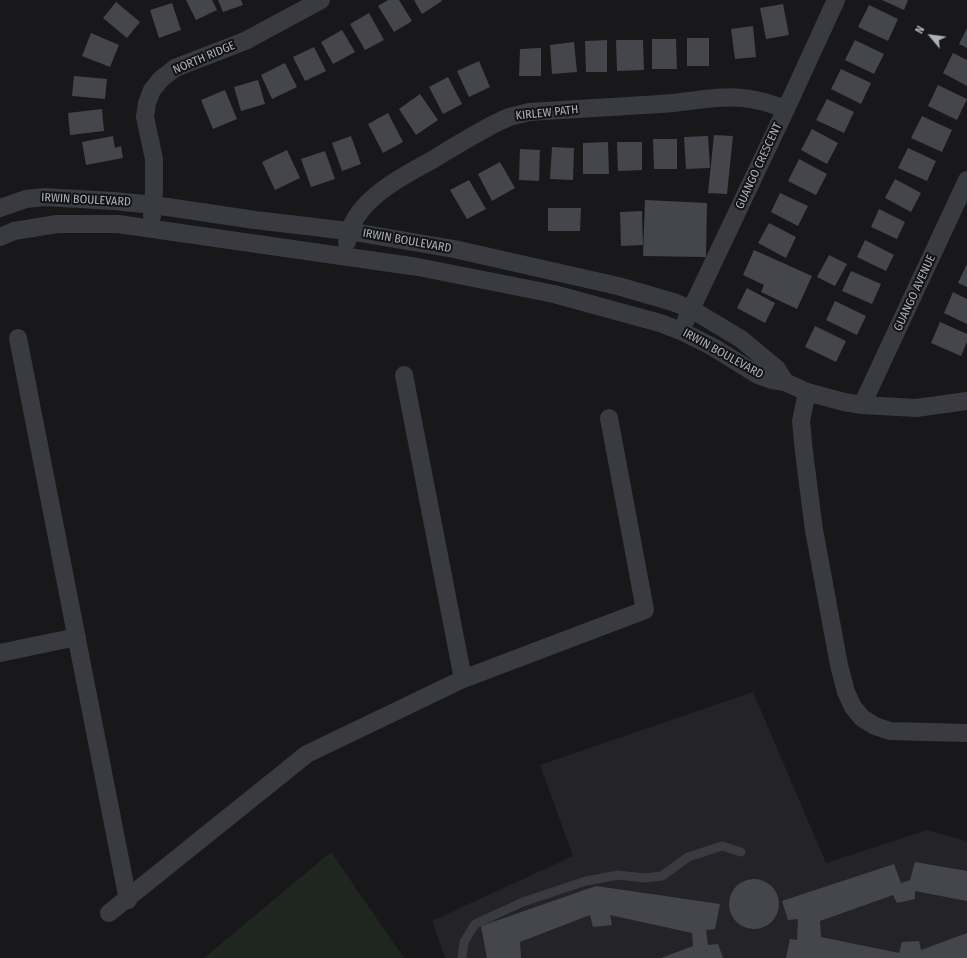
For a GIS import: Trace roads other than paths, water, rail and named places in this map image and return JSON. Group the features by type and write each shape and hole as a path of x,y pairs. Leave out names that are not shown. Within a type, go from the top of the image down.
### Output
{"street":[{"name":"NORTH RIDGE","path":"151,229 154,205 154,159 145,117 147,103 152,90 161,79 175,68 245,41 321,0"},
{"name":"GUANGO CRESCENT","path":"681,331 836,0"},
{"name":"KIRLEW PATH","path":"345,257 348,231 366,205 383,189 492,125 509,117 529,112 664,104 728,98 756,100 786,109"},
{"name":"GUANGO AVENUE","path":"862,405 967,180"},
{"name":"IRWIN BOULEVARD","path":"0,208 26,199 44,197 114,200 255,220 348,231 454,249 618,286 673,302 692,310 742,339 777,369 785,382"},
{"name":"IRWIN BOULEVARD","path":"0,237 14,231 57,224 118,224 418,267 554,294 660,323 681,331 713,347 758,375 772,380 785,382 807,392 862,405 916,408 967,401"},
{"path":"18,338 128,900"},
{"path":"404,375 464,679"},
{"path":"807,392 801,421 814,530 839,665 846,692 852,707 862,718 874,726 890,731 967,733"},
{"path":"109,913 128,900 307,754 464,679 645,610 609,418"},
{"path":"0,653 77,637"}],"lane":[{"path":"462,958 464,942 475,924 523,902 586,881 618,876 644,878 662,876 688,857 722,846 741,852"}]}
